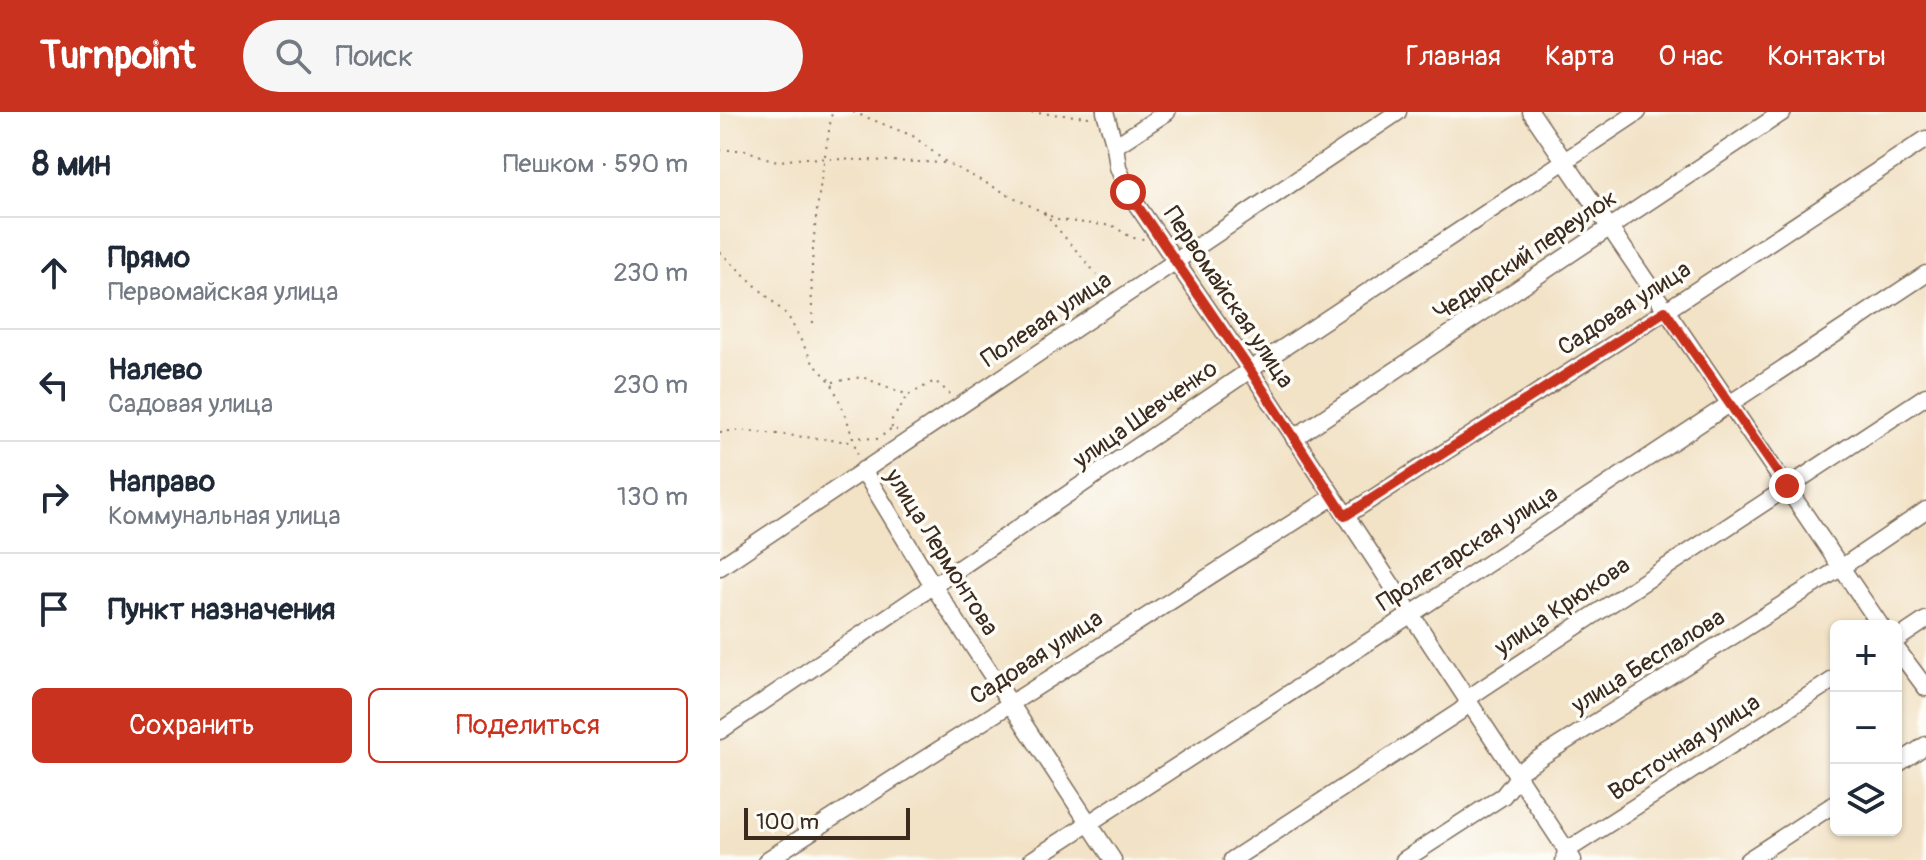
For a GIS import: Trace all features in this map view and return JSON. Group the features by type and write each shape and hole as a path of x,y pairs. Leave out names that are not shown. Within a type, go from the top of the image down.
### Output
{"street":[{"path":"1115,146 1167,112"},
{"name":"Полевая улица","path":"720,567 1398,112"},
{"path":"1531,112 1877,620"},
{"name":"улица Шевченко","path":"720,731 1250,370 1638,112"},
{"name":"Чедырский переулок","path":"1294,438 1783,112"},
{"name":"Первомайская улица","path":"1106,115 1118,167 1128,192 1517,773 1568,857"},
{"name":"Садовая улица","path":"1345,516 1926,139"},
{"name":"Пролетарская улица","path":"1032,860 1926,274"},
{"name":"улица Крюкова","path":"1232,860 1459,712 1466,706 1467,699 1926,396"},
{"name":"улица Лермонтова","path":"863,470 934,587 1113,860"},
{"name":"Садовая улица","path":"767,860 1333,497"},
{"name":"улица Беспалова","path":"1404,860 1503,796 1515,781 1517,773 1842,567 1926,510"},
{"path":"1902,636 1926,620"},
{"path":"1902,656 1926,688"},
{"name":"Восточная улица","path":"1568,857 1830,682"},
{"path":"1898,764 1926,745"},
{"path":"1748,860 1830,807"}],"path":[{"path":"813,323 810,293 813,246 832,112"},
{"path":"853,112 913,136 947,163 1058,220 1113,226 1132,238 1160,240"},
{"path":"1023,112 1106,115"},
{"path":"720,150 745,150 772,160 947,163"},
{"path":"1043,212 1100,278 1106,308"},
{"path":"720,252 788,316 813,363 831,382 846,416 863,470"},
{"path":"831,382 862,377 908,395"},
{"path":"892,428 891,421 908,395 935,381 962,404"},
{"path":"851,437 878,439 892,428"},
{"path":"892,428 911,438"},
{"path":"720,432 740,430 852,442"}],"route":[{"path":"1128,192 1345,516 1665,311 1787,486"}]}
